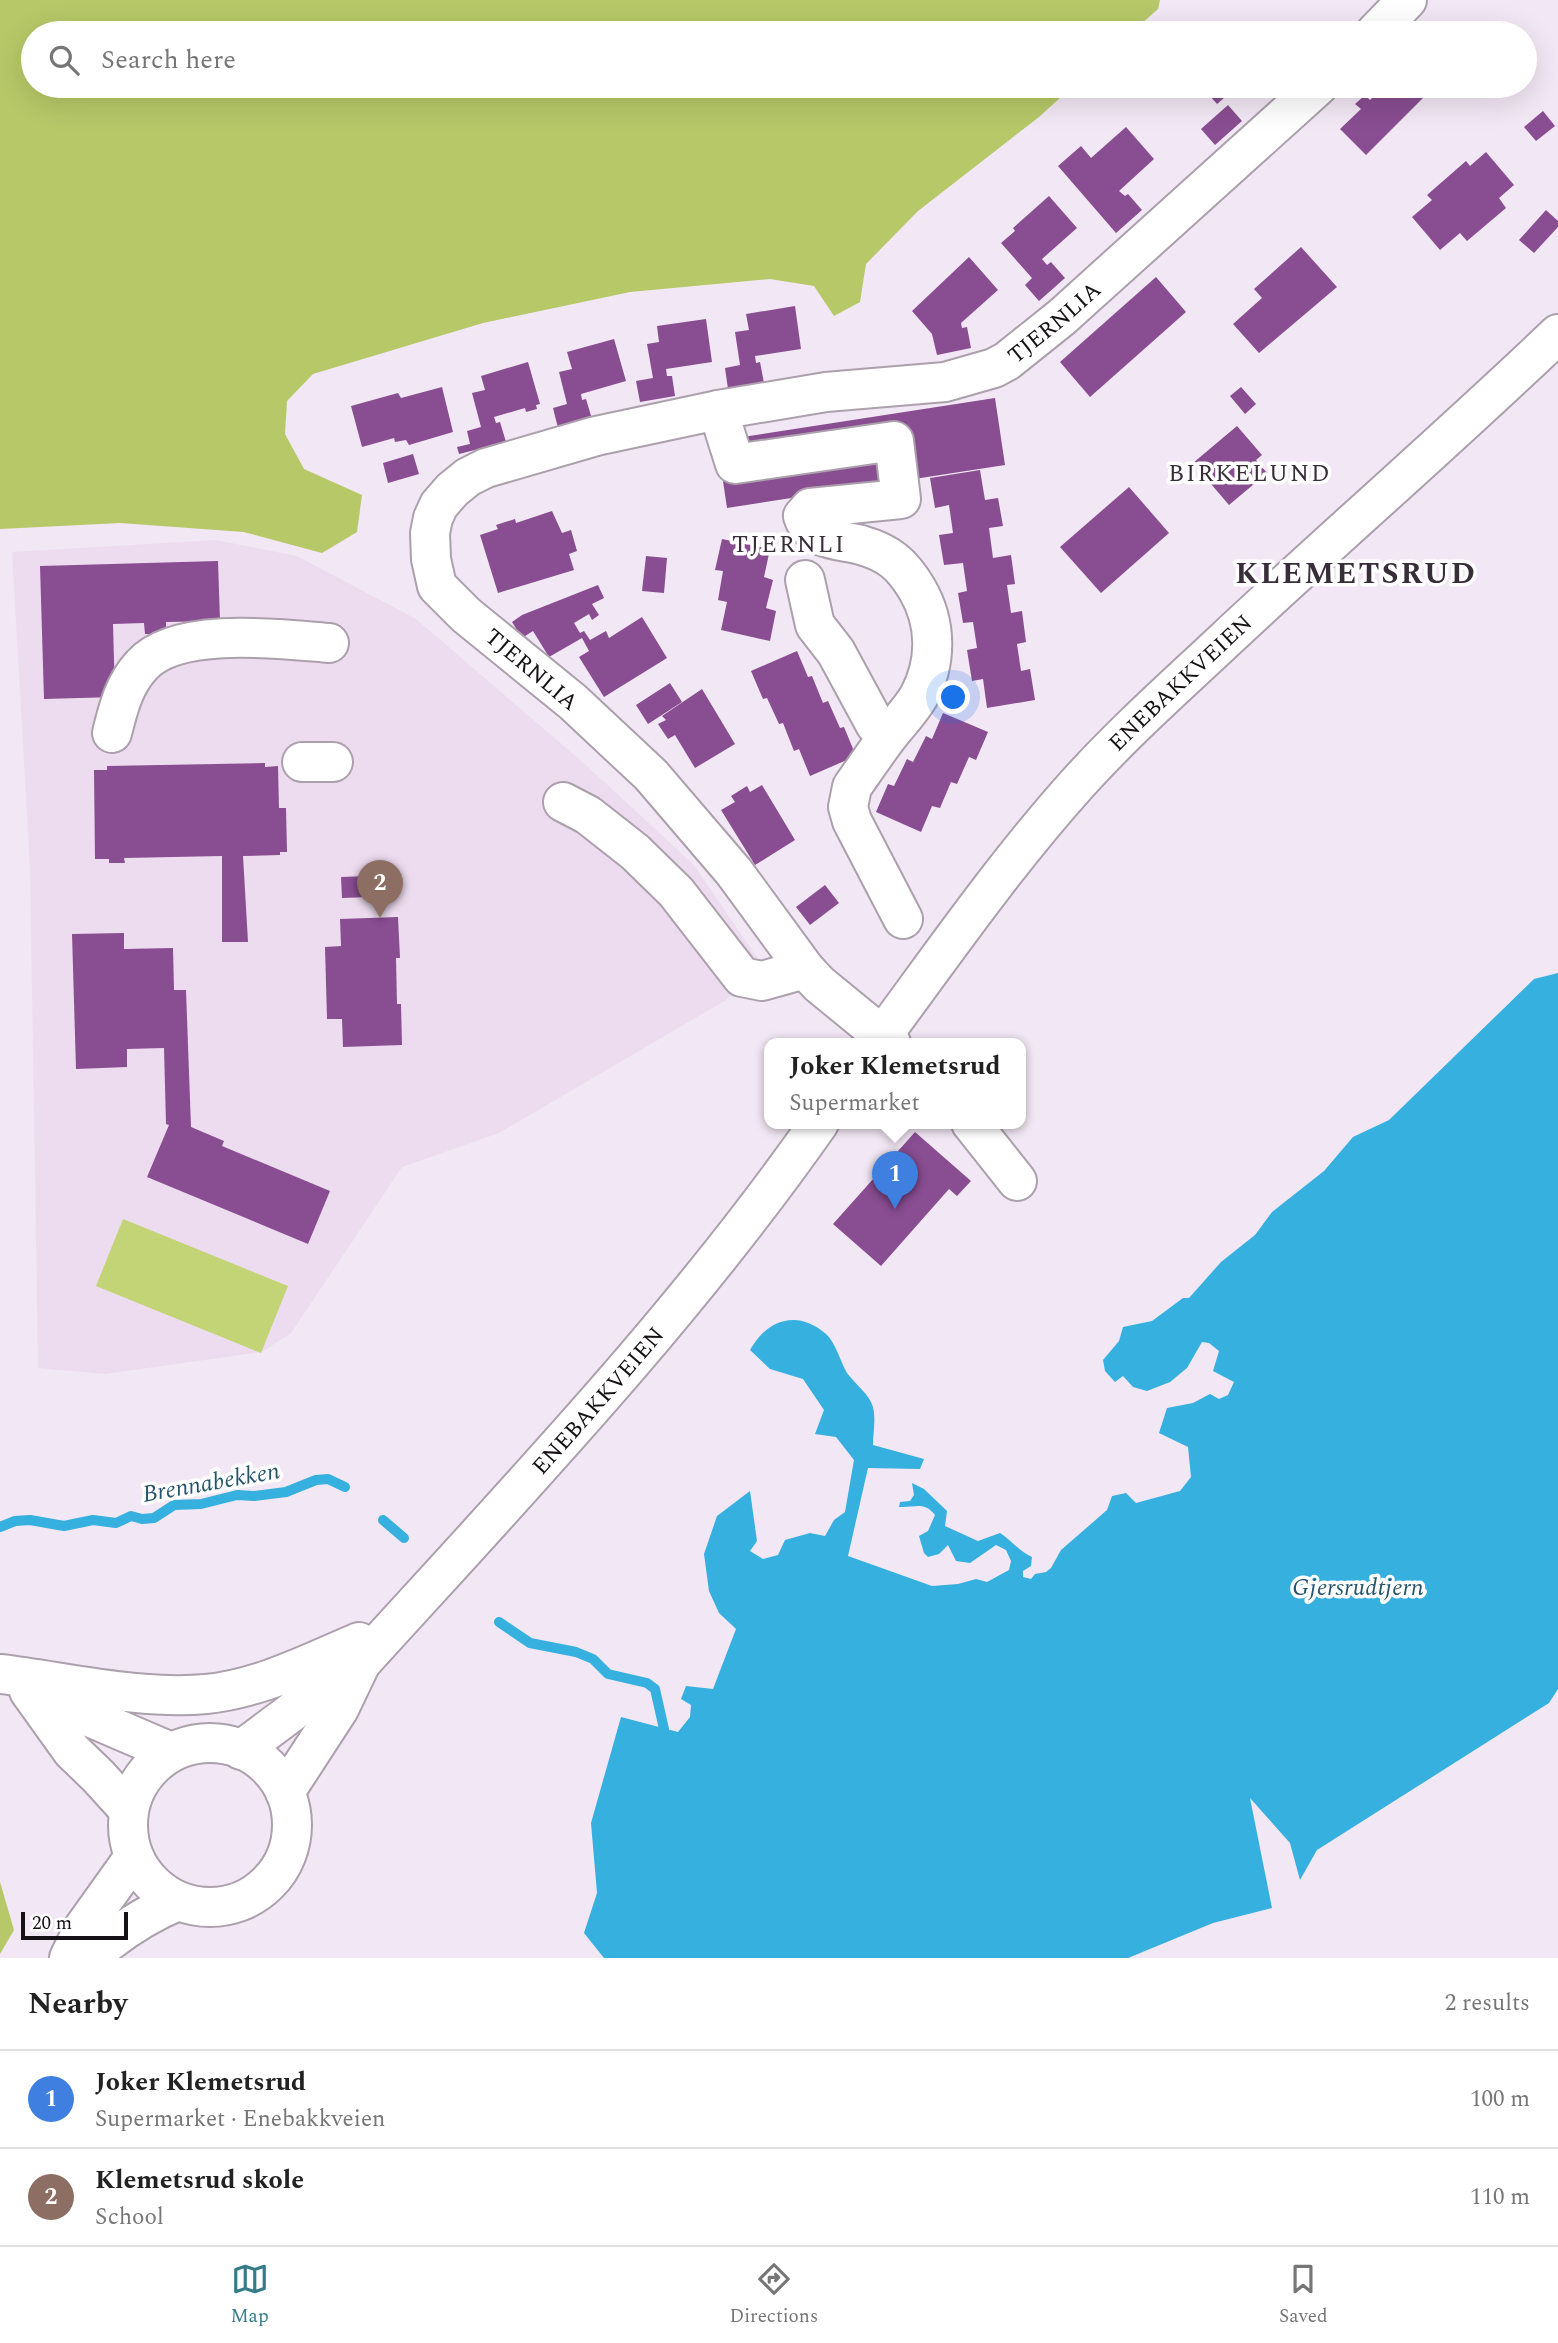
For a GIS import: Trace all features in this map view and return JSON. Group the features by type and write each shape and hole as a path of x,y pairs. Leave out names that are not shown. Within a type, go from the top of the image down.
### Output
{"main road":[{"path":"1387,21 1407,0"},
{"name":"TJERNLIA","path":"882,1038 805,969 734,872 651,775 573,702 455,605 437,586 433,574 430,533 433,518 439,505 468,477 486,468 596,436 718,410 846,389 945,382 994,368 1007,361 1062,317 1305,98"},
{"name":"ENEBAKKVEIEN","path":"885,1038 978,907 1078,783 1178,684 1558,334"},
{"path":"718,410 735,464 894,442 901,499 810,508 803,516 807,528 817,535 885,553 906,570 922,598 933,635 929,674 918,699 852,787 849,807 852,821 904,919"},
{"path":"805,580 816,625 836,652 875,724 887,737"},
{"path":"112,733 130,680 143,663 161,651 187,643 223,638 330,643"},
{"path":"563,802 588,815 635,852 676,892 742,977 762,981 805,969"},
{"name":"ENEBAKKVEIEN","path":"241,1750 319,1689 361,1663 568,1435 691,1291 762,1205 815,1129"},
{"path":"976,1129 1017,1181"},
{"path":"10,1679 171,1696 208,1694 271,1679 393,1628"},
{"name":"ENEBAKKVEIEN","path":"285,1792 339,1709 361,1663"},
{"path":"10,1679 92,1716 124,1734 171,1752"},
{"path":"10,1679 72,1751 128,1809"},
{"path":"206,1743 241,1750 266,1765 285,1792 291,1818 291,1844 280,1871 262,1889 241,1903 222,1908 202,1907 178,1901 159,1889 134,1857 128,1809 134,1792 154,1763 171,1752 206,1743"},
{"path":"69,1958 84,1927 134,1857"},
{"path":"89,1958 152,1912 178,1901"}],"shaded area":[{"path":"216,540 297,556 416,619 586,765 694,865 764,968 726,1000 499,1133 402,1167 291,1333 262,1352 105,1374 38,1368 30,868 12,552"}],"green space":[{"path":"0,0 1160,0 1158,9 1144,21 21,21 21,98 1060,98 918,211 866,264 860,302 834,316 814,286 770,279 630,292 483,323 313,374 287,401 285,434 304,469 362,495 357,532 322,553 244,532 120,523 0,529"},
{"path":"123,1219 288,1286 261,1353 96,1286"},
{"path":"0,1882 14,1930 0,1954"}],"water":[{"name":"Gjersrudtjern","path":"1558,973 1558,1689 1549,1703 1317,1850 1300,1880 1290,1843 1250,1798 1272,1908 1213,1923 1128,1958 604,1958 584,1933 597,1893 591,1823 621,1717 678,1732 690,1717 691,1705 681,1699 686,1686 713,1689 736,1629 719,1613 709,1591 704,1554 717,1516 750,1491 757,1541 750,1551 763,1559 778,1555 785,1540 810,1533 825,1536 834,1520 845,1512 854,1460 836,1437 815,1434 824,1410 803,1379 770,1369 750,1350 757,1339 774,1325 784,1321 794,1320 815,1326 829,1338 847,1373 873,1407 873,1445 924,1459 920,1469 868,1468 848,1556 932,1586 958,1584 976,1579 987,1582 1009,1570 1011,1561 1006,1550 996,1545 970,1563 956,1561 948,1545 939,1554 928,1557 924,1553 919,1536 928,1531 935,1515 927,1508 919,1506 899,1507 900,1502 910,1501 914,1495 912,1483 924,1489 947,1511 945,1526 978,1541 1000,1533 1032,1557 1031,1566 1023,1571 1023,1577 1031,1579 1035,1574 1051,1568 1061,1550 1107,1510 1112,1496 1126,1493 1136,1503 1180,1491 1191,1477 1188,1447 1159,1433 1167,1408 1193,1403 1210,1394 1219,1399 1228,1395 1234,1382 1213,1371 1219,1351 1209,1343 1202,1342 1187,1368 1170,1382 1147,1391 1133,1387 1123,1376 1115,1382 1105,1371 1103,1360 1119,1341 1123,1327 1152,1321 1183,1298 1189,1298 1221,1262 1255,1235 1272,1212 1324,1171 1353,1137 1389,1120 1534,979"}],"building":[{"path":"1212,98 1224,98 1217,104"},
{"path":"1362,98 1423,98 1366,155 1340,129 1361,109 1355,104"},
{"path":"1228,105 1242,121 1215,145 1201,129"},
{"path":"1543,111 1555,126 1536,141 1524,127"},
{"path":"1126,127 1154,159 1119,191 1125,196 1128,194 1142,210 1116,233 1058,166 1081,146 1091,158"},
{"path":"1486,152 1514,185 1499,198 1506,208 1467,241 1460,233 1440,250 1412,217 1432,200 1427,195 1466,161 1470,166"},
{"path":"1049,196 1077,228 1042,259 1047,265 1051,262 1065,278 1039,301 1025,285 1032,278 1001,243 1015,231 1013,228"},
{"path":"1546,210 1558,221 1558,227 1534,253 1519,240"},
{"path":"1301,247 1337,287 1259,353 1233,324 1262,298 1254,289"},
{"path":"969,257 998,290 961,323 962,328 967,327 971,348 937,355 932,334 912,311"},
{"path":"1156,277 1186,312 1090,397 1060,362"},
{"path":"795,306 801,349 755,356 756,363 760,362 764,383 728,389 725,368 740,365 735,332 749,330 746,314"},
{"path":"706,319 712,362 666,369 667,376 672,376 675,396 640,402 636,381 653,378 647,344 659,342 657,326"},
{"path":"614,339 626,381 581,394 582,400 586,399 592,419 558,428 553,408 567,404 559,372 572,369 567,352"},
{"path":"528,362 540,404 536,405 537,409 526,412 525,408 494,417 496,423 500,422 506,442 459,454 457,447 470,444 467,431 481,427 472,393 485,390 481,376"},
{"path":"442,387 453,432 409,445 406,440 395,442 394,438 362,447 351,406 398,393 401,398"},
{"path":"1241,387 1256,404 1245,414 1230,396"},
{"path":"995,398 1005,465 727,508 717,441"},
{"path":"1237,426 1262,455 1256,460 1267,473 1229,505 1193,463"},
{"path":"413,454 419,474 388,483 383,463"},
{"path":"980,470 985,500 998,498 1003,526 989,528 993,558 1011,555 1015,584 1007,585 1011,613 1022,611 1026,642 1017,644 1021,671 1030,669 1035,700 987,708 983,679 972,681 967,650 977,648 973,622 963,623 958,593 967,591 963,563 944,565 939,535 953,533 949,505 935,508 930,478"},
{"path":"1129,487 1169,533 1101,593 1060,547"},
{"path":"552,511 562,533 571,530 577,551 569,554 574,570 498,593 480,535 498,529 496,525 515,519 516,523"},
{"path":"722,539 770,549 764,577 773,580 766,608 776,611 770,641 721,630 727,602 718,600 723,571 715,570"},
{"path":"646,556 667,558 664,593 642,591"},
{"path":"218,561 220,621 166,622 166,634 145,634 144,623 113,624 115,697 44,699 40,566"},
{"path":"598,585 604,598 592,604 599,615 592,620 589,614 574,623 580,633 584,631 590,640 606,631 609,638 642,617 667,658 604,697 579,657 589,651 582,638 549,657 533,631 522,638 512,622 522,615"},
{"path":"797,651 808,677 812,676 823,703 828,701 840,728 844,727 856,756 810,776 799,749 794,751 783,723 779,724 767,698 763,699 751,671"},
{"path":"670,683 682,702 648,724 636,705"},
{"path":"702,689 735,744 695,768 675,735 668,739 658,724 666,720 662,716"},
{"path":"943,713 988,732 976,760 969,757 957,784 951,782 940,808 932,806 921,832 876,812 888,784 894,786 907,759 913,762 926,736 932,739"},
{"path":"265,763 265,767 278,766 279,808 286,808 287,852 280,852 280,855 243,856 248,942 222,942 222,856 124,858 125,863 109,863 109,859 95,859 94,770 107,770 107,766"},
{"path":"762,785 795,840 755,865 721,810 735,802 731,796 747,786 750,792"},
{"path":"369,876 370,897 342,898 341,877"},
{"path":"825,885 839,903 810,925 796,907"},
{"path":"398,917 400,958 396,958 397,1004 401,1004 402,1045 343,1047 342,1019 327,1019 325,947 341,946 340,919"},
{"path":"124,933 124,949 173,948 174,990 186,990 191,1127 224,1141 222,1146 330,1191 308,1244 147,1177 169,1125 166,1124 164,1048 127,1049 127,1067 76,1069 72,934"},
{"path":"915,1132 971,1181 957,1196 949,1189 881,1266 833,1224"}],"waterway":[{"name":"Brennabekken","path":"0,1527 15,1521 30,1520 64,1526 93,1520 116,1523 131,1516 154,1518 174,1505 201,1504 237,1495 286,1492 316,1480 328,1479 345,1487"},
{"path":"383,1520 404,1538"},
{"path":"499,1622 530,1643 576,1652 593,1659 608,1674 647,1683 655,1689 664,1729"}],"place":[{"name":"Klemetsrud skole","path":"380,918"},
{"name":"Joker Klemetsrud","path":"895,1209"}],"district":[{"name":"BIRKELUND","path":"1250,473"},
{"name":"TJERNLI","path":"789,544"},
{"name":"KLEMETSRUD","path":"1356,573"}]}
